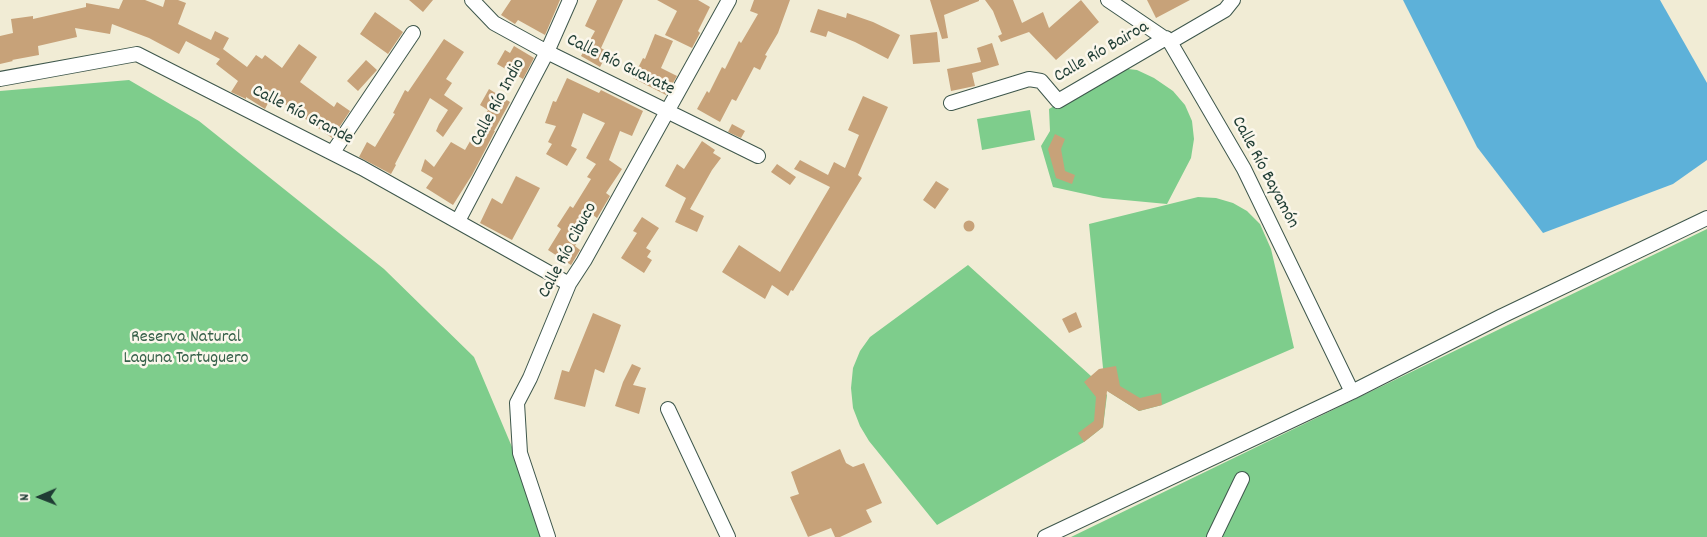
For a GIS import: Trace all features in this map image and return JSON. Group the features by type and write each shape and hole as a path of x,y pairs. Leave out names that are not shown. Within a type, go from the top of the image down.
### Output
{"street":[{"name":"Calle Río Guavate","path":"472,0 494,23 547,52 758,156"},
{"name":"Calle Río Indio","path":"458,221 547,52 570,0"},
{"name":"Calle Río Cibuco","path":"548,537 520,453 517,403 530,378 569,284 584,261 729,0"},
{"name":"Calle Río Bayamón","path":"1108,0 1168,40 1244,169 1352,392"},
{"name":"Calle Río Bairoa","path":"951,103 1029,79 1040,81 1058,101 1225,10 1233,0"},
{"path":"333,152 413,33"},
{"name":"Calle Río Grande","path":"0,79 138,54 333,152 569,284"},
{"path":"1045,537 1352,392 1502,316 1707,218"},
{"path":"668,409 728,537"},
{"path":"1214,537 1242,479"}],"green space":[{"path":"1119,68 1137,70 1154,78 1173,91 1185,105 1192,121 1194,139 1191,158 1167,204 1103,198 1053,187 1041,146 1050,131 1049,109"},
{"name":"Reserva Natural Laguna Tortuguero","path":"129,80 199,121 384,269 474,357 550,537 0,537 0,91"},
{"path":"1030,110 1035,140 982,150 977,119"},
{"path":"1198,197 1216,198 1233,203 1247,211 1260,224 1271,249 1294,348 1162,405 1139,411 1109,392 1103,368 1089,224"},
{"path":"1707,229 1707,537 1071,537 1506,326"},
{"path":"968,265 1091,376 1107,395 1103,427 1084,442 937,525 869,441 860,426 853,408 851,388 853,368 860,351 870,337"}],"water":[{"path":"1403,0 1660,0 1707,83 1707,160 1673,184 1543,233 1477,147"}],"building":[{"path":"123,0 145,0 163,7 165,0 178,0 186,3 178,24 211,40 215,31 229,38 223,49 247,67 256,55 262,59 265,55 282,68 299,44 317,57 300,82 334,107 337,102 350,111 332,138 272,95 265,109 246,97 246,99 231,92 238,81 216,64 220,59 186,41 179,54 149,38 112,24 110,34 75,28 77,37 38,46 39,55 0,64 0,36 13,33 11,19 33,16 33,19 86,7 86,3 119,9"},
{"path":"409,0 433,0 423,12"},
{"path":"511,0 560,0 545,35 518,20 515,24 501,15"},
{"path":"597,0 623,0 601,48 608,52 600,67 581,56 595,31 585,26"},
{"path":"657,0 698,0 710,7 692,48 665,35 677,11"},
{"path":"754,0 790,0 778,33 765,55 767,56 760,70 754,67 736,101 732,99 720,122 697,109 707,91 709,93 722,67 725,69 739,41 741,43 758,14 750,11"},
{"path":"930,0 979,1 944,15 948,38 942,39"},
{"path":"985,0 1013,0 1022,23 1043,12 1049,28 1081,0 1099,22 1056,60 1029,32 1001,42 998,36 1002,34 993,11"},
{"path":"1147,0 1190,0 1156,18"},
{"path":"818,9 846,18 847,13 873,22 900,35 888,59 828,31 826,37 810,32"},
{"path":"375,12 403,32 388,54 360,34"},
{"path":"937,32 940,62 913,64 910,35"},
{"path":"655,34 673,41 661,68 677,76 666,95 633,78 643,58 645,59"},
{"path":"444,39 464,52 446,79 452,83 444,95 463,108 443,137 436,131 448,110 430,98 391,174 359,157 367,142 375,147 395,114 393,113 405,90 408,92"},
{"path":"992,43 999,65 972,73 975,86 951,91 947,69 981,62 977,48"},
{"path":"514,46 534,58 523,79 497,64 505,50 510,53"},
{"path":"366,60 377,70 358,91 347,81"},
{"path":"567,78 599,93 601,90 643,111 632,136 620,131 609,160 622,169 606,193 610,196 597,218 593,215 575,246 580,250 571,265 548,250 561,229 557,226 570,206 573,208 591,179 587,177 596,164 586,158 605,123 583,113 571,146 577,149 567,166 546,154 552,144 548,142 556,126 545,123 553,101 556,102"},
{"path":"489,89 510,102 472,175 453,205 426,188 433,178 421,171 425,159 434,167 451,142 465,150 488,110 480,105"},
{"path":"863,96 888,107 858,175 862,178 793,291 791,290 788,296 772,285 765,299 722,272 739,245 780,272 830,187 794,169 800,160 828,175 834,162 845,168 859,135 848,130"},
{"path":"732,124 745,131 741,138 728,132"},
{"path":"1055,134 1065,139 1061,149 1065,171 1075,175 1072,184 1056,178 1048,149"},
{"path":"702,141 715,150 713,153 721,158 690,209 704,216 697,232 675,222 686,198 665,186 677,164 684,169"},
{"path":"777,164 796,177 790,185 771,172"},
{"path":"516,176 540,188 512,240 480,223 492,198 502,204"},
{"path":"936,181 949,189 935,209 923,200"},
{"path":"642,217 659,228 646,248 651,251 647,257 652,260 644,273 621,258 637,233 633,231"},
{"path":"967,221 971,221 974,226 973,230 967,231 964,228 964,224"},
{"path":"1076,312 1082,327 1069,333 1062,319"},
{"path":"593,313 621,325 604,373 595,369 585,407 554,399 562,370 569,372"},
{"path":"632,364 641,368 633,385 646,388 639,414 615,406 623,382"},
{"path":"1116,366 1120,386 1140,398 1161,393 1162,405 1139,411 1107,391 1103,427 1084,442 1078,433 1094,421 1096,397 1084,382 1099,369"},
{"path":"840,449 846,463 853,467 864,463 882,503 866,510 872,522 840,537 835,537 831,528 808,537 790,497 799,494 791,472"}]}
